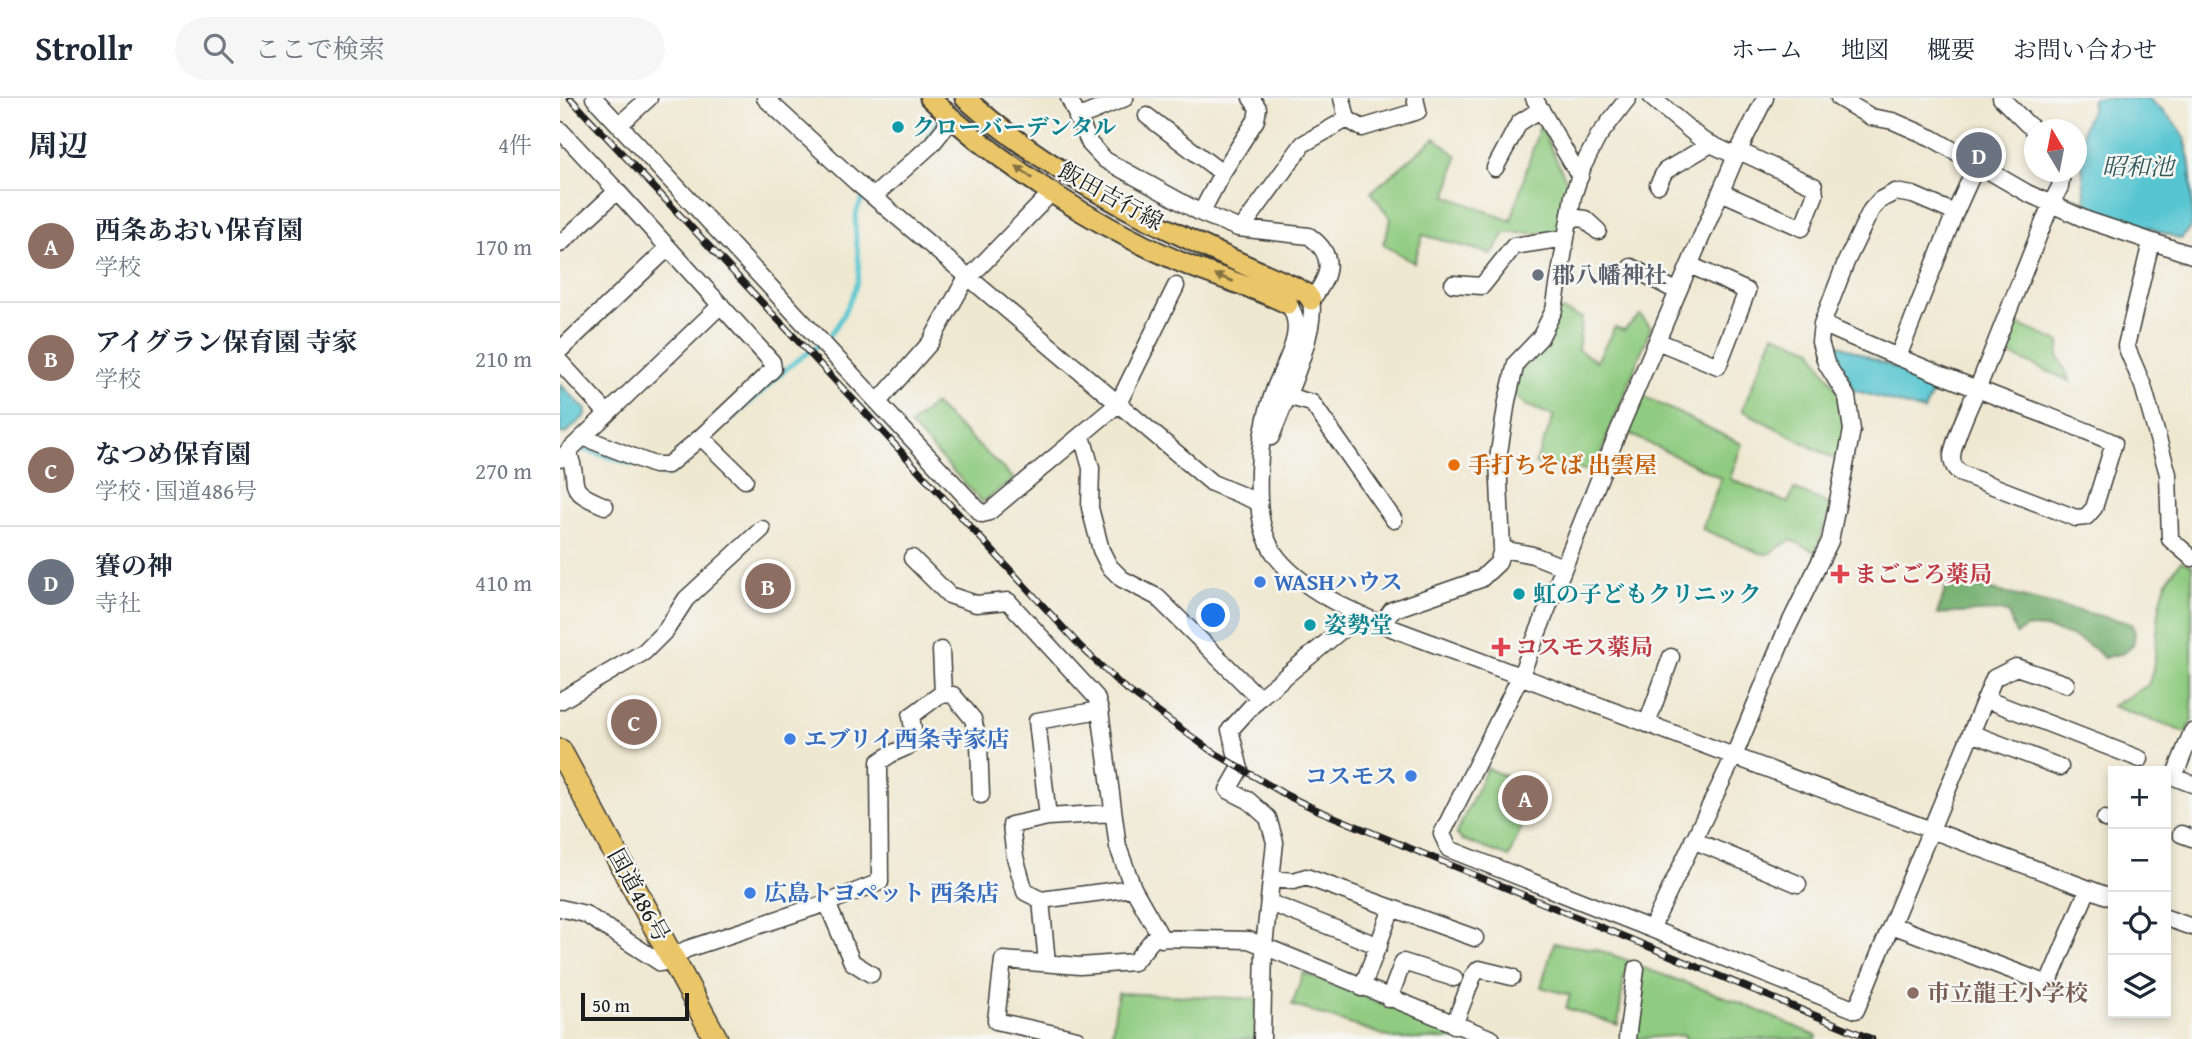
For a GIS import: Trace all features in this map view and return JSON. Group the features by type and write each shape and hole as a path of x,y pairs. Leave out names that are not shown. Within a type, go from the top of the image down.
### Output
{"highway":[{"name":"国道486号","path":"560,751 674,958 711,1038"}],"main road":[{"name":"飯田吉行線","path":"930,98 953,119 1051,193 1178,261 1288,303"},
{"name":"飯田吉行線","path":"965,98 1040,157 1095,192 1189,241 1293,286 1307,294 1312,305"}],"street":[{"path":"594,98 982,514 989,512 1118,404 1176,286"},
{"path":"619,125 649,98"},
{"path":"765,98 874,196 1212,483 1258,502"},
{"path":"1069,98 1090,144 1105,160 1201,213 1242,228 1309,236 1319,243 1326,253 1329,264 1312,305 1310,331 1259,469"},
{"path":"1077,118 1125,98"},
{"path":"1201,213 1222,173 1256,120 1258,108 1251,98"},
{"path":"1342,98 1347,119 1362,128 1418,111 1416,98"},
{"path":"1382,624 1392,610 1481,579 1498,563 1502,549 1498,459 1516,363 1540,338 1554,310 1570,217 1583,166 1598,137 1628,98"},
{"path":"1652,98 1702,140 1814,186 1815,195 1802,228 1721,191"},
{"path":"1765,98 1689,265 1520,677 1442,834 1449,849 1856,1010 1994,678 2016,667 2066,684"},
{"path":"1839,98 1871,117 1892,121 1932,138 2051,204 2087,220 2192,255"},
{"path":"2001,98 2024,121"},
{"path":"1495,168 1519,122 1537,103 1580,177"},
{"path":"1147,116 1222,173"},
{"path":"874,196 931,145 953,119"},
{"path":"1242,228 1303,144 1347,119"},
{"path":"560,130 772,362 773,369 668,465 654,465 583,437"},
{"path":"1658,185 1665,171 1711,145"},
{"path":"1898,357 1977,164"},
{"path":"1822,324 1898,357 1977,389 2114,443 2094,508 2086,517 2076,518 1956,470 1952,463 1952,454 1977,389 2061,182"},
{"path":"560,244 617,191"},
{"path":"1651,927 1734,756 1785,633 1830,541 1852,430 1847,397 1822,353 1822,324 1846,261 1871,210 1880,200 1895,192 1913,195 1955,213 1956,210"},
{"path":"878,402 930,343 969,277 1051,193"},
{"path":"1570,217 1586,219 1598,231"},
{"path":"1453,284 1482,286 1514,246 1566,238"},
{"path":"2151,242 2126,345 2143,386 2168,474 2170,539 2192,558"},
{"path":"560,350 667,249"},
{"path":"1657,341 1718,366 1747,291 1689,265"},
{"path":"1631,267 1678,292"},
{"path":"1288,303 1312,305"},
{"path":"1288,303 1294,311 1297,325 1260,442 1258,502 1273,552 1318,592 1358,615 2108,896"},
{"path":"605,506 580,502 573,484 573,464 564,455 721,305"},
{"path":"560,362 607,413"},
{"path":"1286,396 1312,403 1394,520"},
{"path":"1082,436 1091,468 1090,508 1101,550 1110,566 1122,579 1157,597 1259,698"},
{"path":"701,437 745,480"},
{"path":"560,701 643,652 666,630 685,599 762,529"},
{"path":"1502,549 1533,555 1563,567"},
{"path":"912,558 949,595 976,604 1008,601 1096,697 1118,847 1133,888 1162,939"},
{"path":"1262,1039 1264,947 1275,842 1268,818 1248,800 1228,790 1240,769 1230,730 1259,698 1358,615"},
{"path":"941,650 943,694"},
{"path":"1647,724 1671,657"},
{"path":"560,908 585,914 661,963 687,949 880,883 879,762 911,745 914,736 911,716 943,694 953,695 973,719 979,744 981,795"},
{"path":"1985,699 2140,759"},
{"path":"1048,817 1037,721 1100,710"},
{"path":"2192,732 2174,777 2192,784"},
{"path":"1971,733 2060,767"},
{"path":"1113,813 1048,817 1011,825 1015,857 1025,892 1041,900 1133,888"},
{"path":"1693,840 1798,884"},
{"path":"1272,879 1294,881 1306,877 1475,938"},
{"path":"1892,925 2048,984 2088,889"},
{"path":"1041,900 1046,963"},
{"path":"827,903 852,962 871,974"},
{"path":"1270,903 1379,946"},
{"path":"1362,988 1392,908"},
{"path":"2171,920 2192,927"},
{"path":"1077,1039 1027,1033 996,1021 1003,960 1080,966 1134,962 1154,938 1249,940 1492,1039"},
{"path":"1389,999 1403,962 1454,978"},
{"path":"1454,1025 1473,976 1479,969 1512,977"},
{"path":"1627,1039 1636,969"}],"green space":[{"path":"1540,125 1567,182 1560,233 1505,233 1492,254 1423,235 1414,263 1383,244 1391,219 1371,192 1435,138 1457,156 1447,196 1511,221"},
{"path":"1559,309 1582,318 1578,350 1597,361 1615,327 1624,330 1640,315 1651,327 1594,471 1535,464 1554,416 1525,405 1513,393 1521,366"},
{"path":"2010,321 2060,342 2058,355 2070,381 1999,350"},
{"path":"1774,334 1813,349 1840,396 1845,420 1838,461 1742,410"},
{"path":"1639,394 1742,444 1730,479 1788,503 1794,489 1831,505 1816,552 1791,540 1768,554 1760,553 1702,529 1721,478 1623,431"},
{"path":"934,404 1014,479 982,502 910,425"},
{"path":"2181,561 2192,565 2192,718 2187,733 2112,706 2148,685 2162,596"},
{"path":"1950,576 1984,588 2126,622 2133,625 2133,645 2124,653 2103,658 2080,640 2056,631 2034,627 2016,634 2008,613 1999,611 1937,614"},
{"path":"1487,768 1536,790 1509,857 1462,840 1456,834"},
{"path":"1554,943 1595,949 1630,961 1624,976 1618,1025 1566,1008 1570,995 1541,987"},
{"path":"1641,967 1736,1001 1817,1036 1816,1039 1685,1039 1685,1035 1633,1039"},
{"path":"1303,973 1474,1039 1395,1039 1292,1005"},
{"path":"1118,993 1257,999 1255,1039 1111,1039"}],"water":[{"name":"昭和池","path":"2093,98 2148,98 2182,133 2190,170 2192,226 2181,239 2086,206 2083,182 2087,182 2087,119 2093,108"},
{"path":"1835,343 1897,369 1899,363 1938,379 1924,411 1853,390 1848,376 1831,353"},
{"path":"560,384 586,410 586,415 565,434 560,433"}],"waterway":[{"path":"928,137 942,114"},
{"path":"727,423 791,365 826,339 837,325 857,283 859,261 856,215 866,195"},
{"path":"576,447 632,464"},
{"path":"657,472 669,475 687,459"}],"railway":[{"path":"570,98 1081,647 1122,686 1210,750 1315,809 1872,1039"}],"place":[{"name":"クローバーデンタル","path":"898,127"},
{"name":"賽の神","path":"1979,155"},
{"name":"郡八幡神社","path":"1538,275"},
{"name":"手打ちそば 出雲屋","path":"1454,465"},
{"name":"まごごろ薬局","path":"1840,574"},
{"name":"WASHハウス","path":"1260,582"},
{"name":"アイグラン保育園 寺家","path":"768,586"},
{"name":"虹の子どもクリニック","path":"1519,594"},
{"name":"姿勢堂","path":"1310,625"},
{"name":"コスモス薬局","path":"1501,647"},
{"name":"なつめ保育園","path":"634,722"},
{"name":"エブリイ西条寺家店","path":"790,739"},
{"name":"コスモス","path":"1411,776"},
{"name":"西条あおい保育園","path":"1525,798"},
{"name":"広島トヨペット 西条店","path":"750,893"},
{"name":"市立龍王小学校","path":"1913,993"}]}
